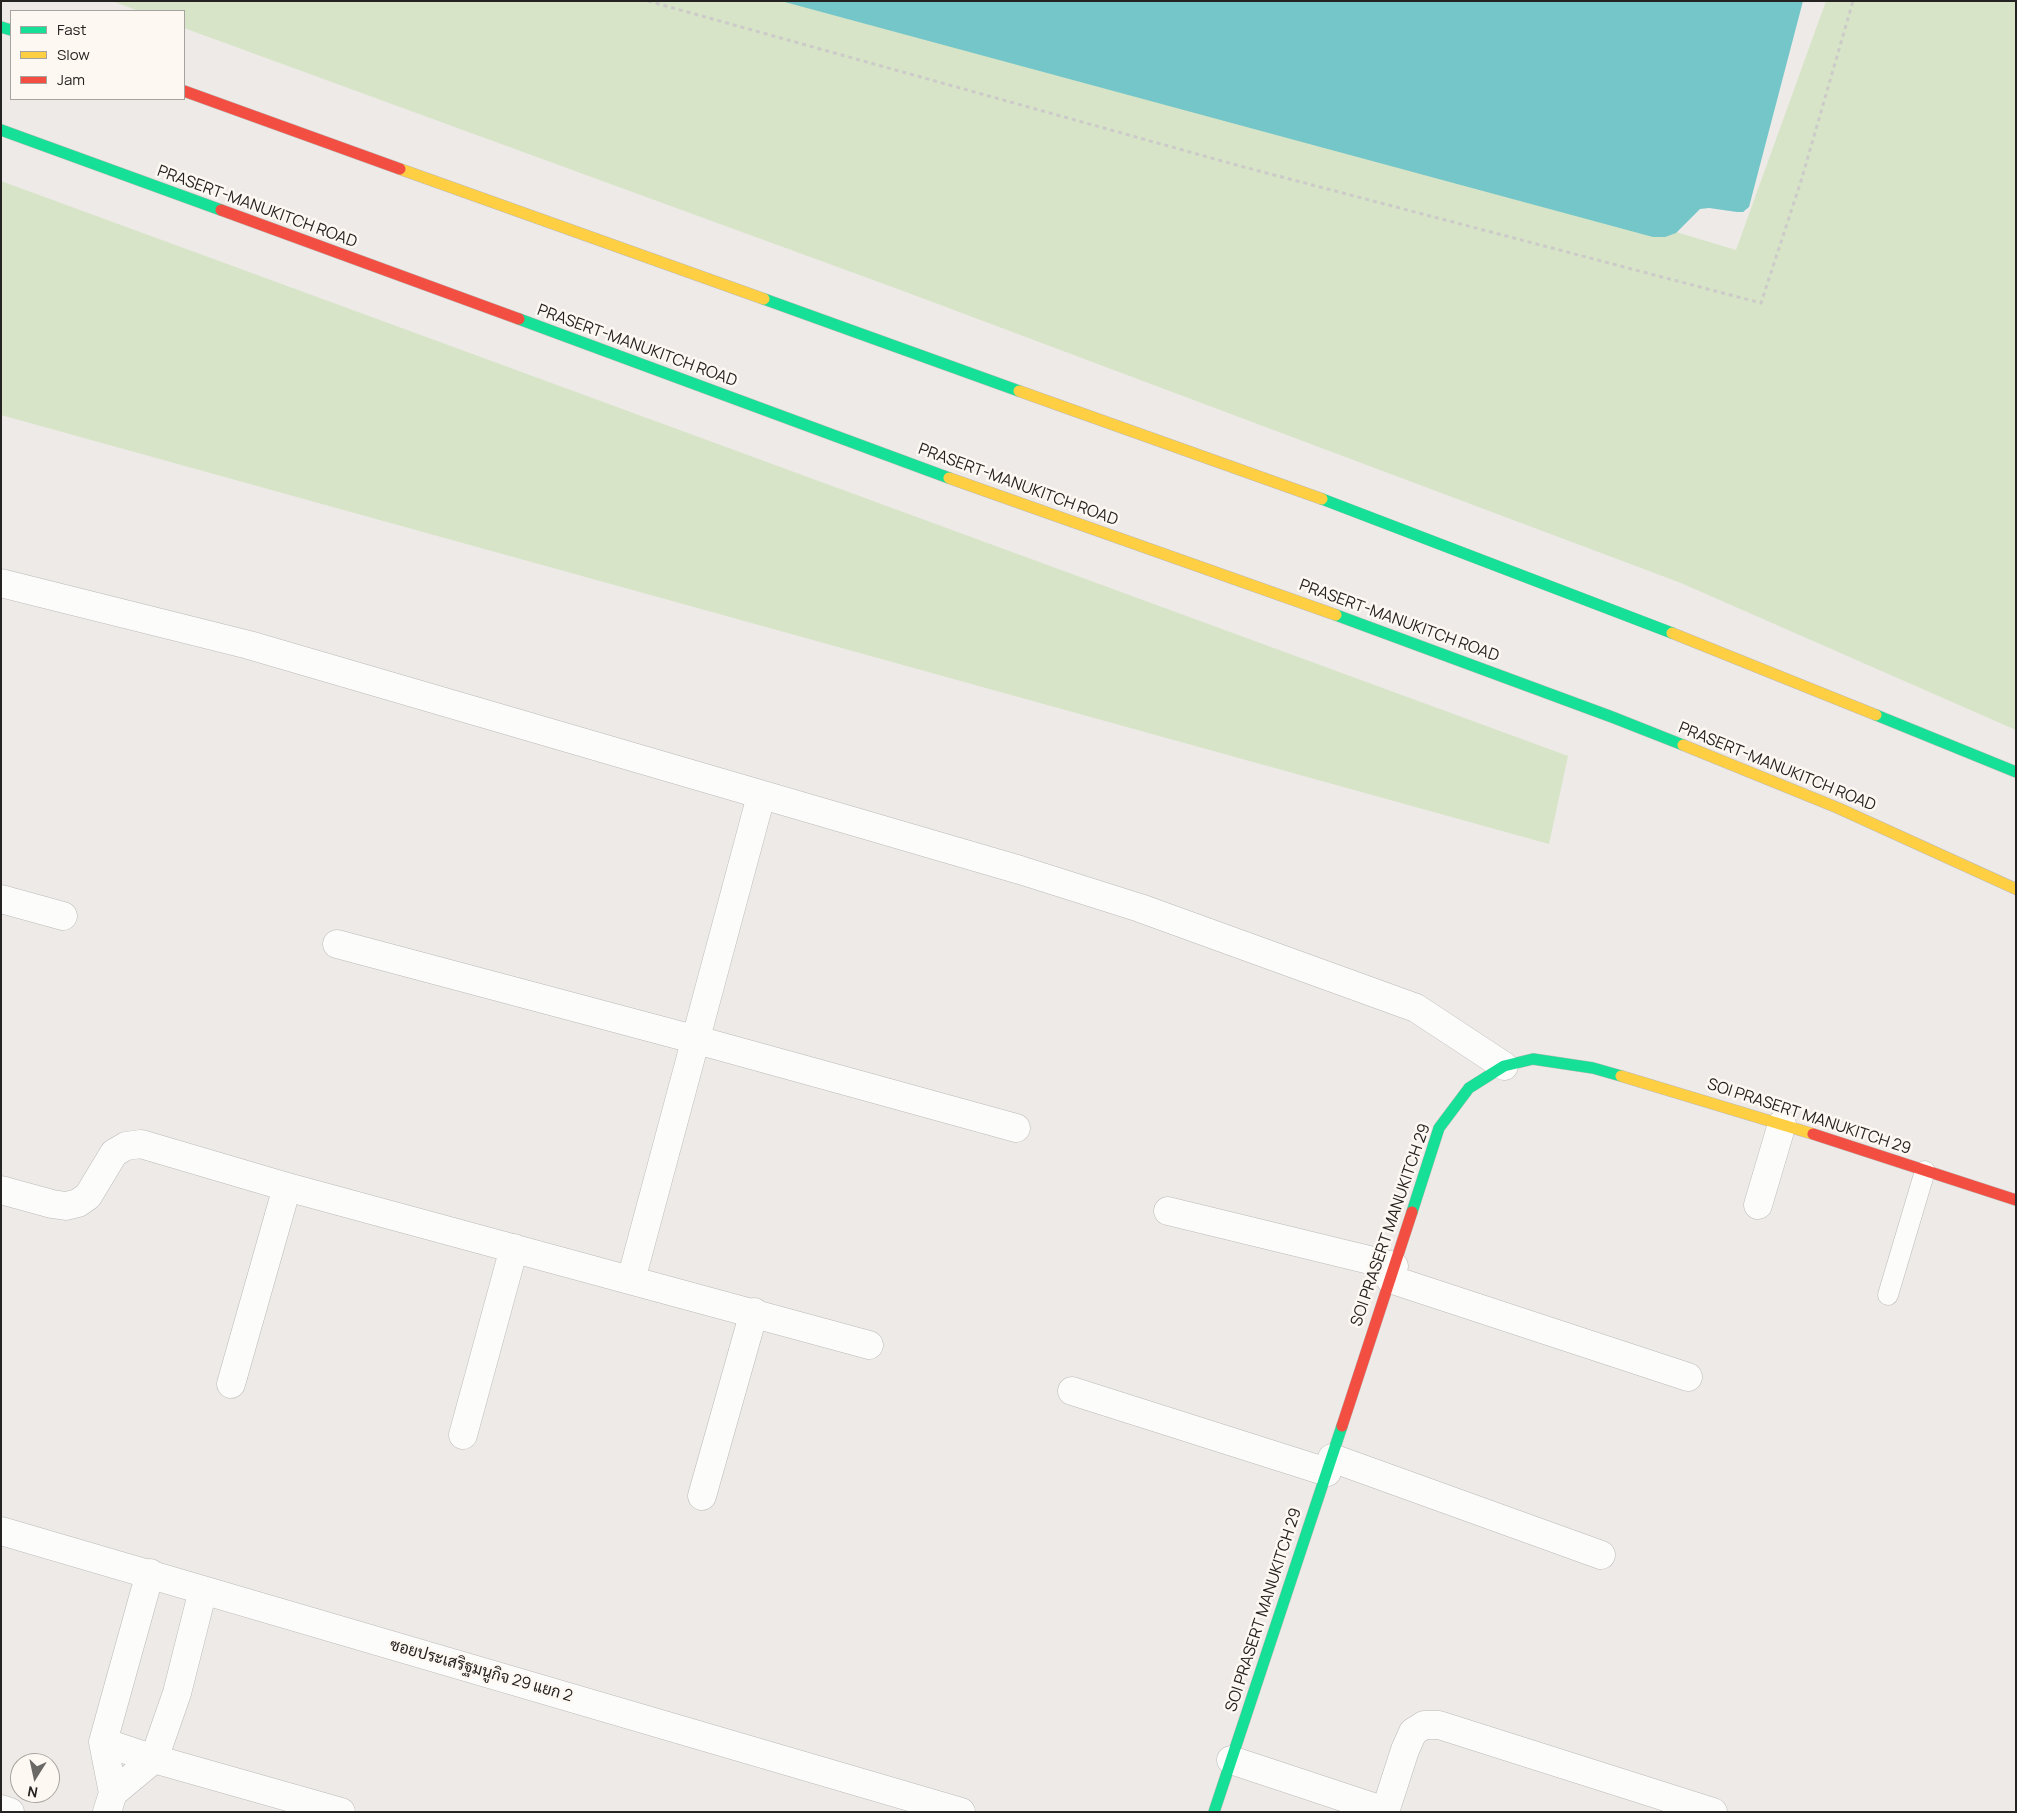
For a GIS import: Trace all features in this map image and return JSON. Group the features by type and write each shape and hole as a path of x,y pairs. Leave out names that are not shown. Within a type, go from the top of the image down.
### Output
{"main road":[{"path":"185,91 1368,516 1740,659 2016,772"},
{"name":"PRASERT-MANUKITCH ROAD","path":"1,130 643,364 866,448 1410,641 1612,718 1820,801 2016,889"},
{"name":"SOI PRASERT MANUKITCH 29","path":"1214,1812 1330,1465 1438,1128 1469,1088 1504,1066 1533,1059 1593,1068 1782,1124 2016,1200"}],"street":[{"path":"1,583 249,645 1020,870 1140,908 1416,1008 1504,1066"},
{"path":"631,1280 762,796"},
{"path":"1,899 63,916"},
{"path":"337,944 697,1040 1016,1128"},
{"path":"1758,1205 1782,1124"},
{"path":"1,1190 52,1204 66,1206 78,1203 88,1196 114,1153 126,1146 141,1144 287,1187 754,1312 869,1345"},
{"path":"230,1384 287,1187"},
{"path":"1168,1211 1392,1272 1688,1377"},
{"path":"463,1435 514,1248"},
{"path":"702,1496 754,1312"},
{"path":"1072,1392 1330,1465 1601,1555"},
{"name":"ซอยประเสริฐมนูกิจ 29 แยก 2","path":"1,1531 150,1573 202,1590 961,1812"},
{"path":"110,1802 103,1742 150,1573"},
{"path":"110,1802 154,1759 177,1693 202,1590"},
{"path":"1231,1760 1385,1811 1405,1750 1413,1732 1424,1724 1439,1724 1713,1812"},
{"path":"103,1742 154,1759 341,1812"},
{"path":"1,1809 10,1812"}],"lane":[{"path":"1888,1295 1925,1171"}],"path":[{"path":"648,1 1240,166 1761,302 1801,181 1853,1"}],"green space":[{"path":"112,1 907,1 1736,250 1826,1 2016,1 2016,730 1681,583 906,292 185,28 185,10 136,10"},
{"path":"1,181 1568,756 1549,844 1,415"}],"water":[{"path":"781,1 1803,1 1749,207 1743,212 1709,208 1700,209 1676,233 1665,237 1653,237"}],"traffic: fast":[{"path":"1,27 10,30"},
{"path":"1,130 221,210"},
{"path":"764,299 1019,391"},
{"path":"519,319 949,478"},
{"path":"1322,499 1672,633"},
{"path":"1336,615 1683,745"},
{"path":"1876,715 2016,772"},
{"path":"1412,1212 1439,1128 1469,1088 1504,1066 1533,1059 1593,1068 1621,1076"},
{"path":"1214,1812 1342,1426"}],"traffic: slow":[{"path":"400,169 764,299"},
{"path":"1019,391 1322,499"},
{"path":"949,478 1336,615"},
{"path":"1672,633 1876,715"},
{"path":"1683,745 1838,808 2016,889"},
{"path":"1621,1076 1813,1134"}],"traffic: jam":[{"path":"185,91 400,169"},
{"path":"221,210 519,319"},
{"path":"1813,1134 2016,1200"},
{"path":"1342,1426 1412,1212"}]}
